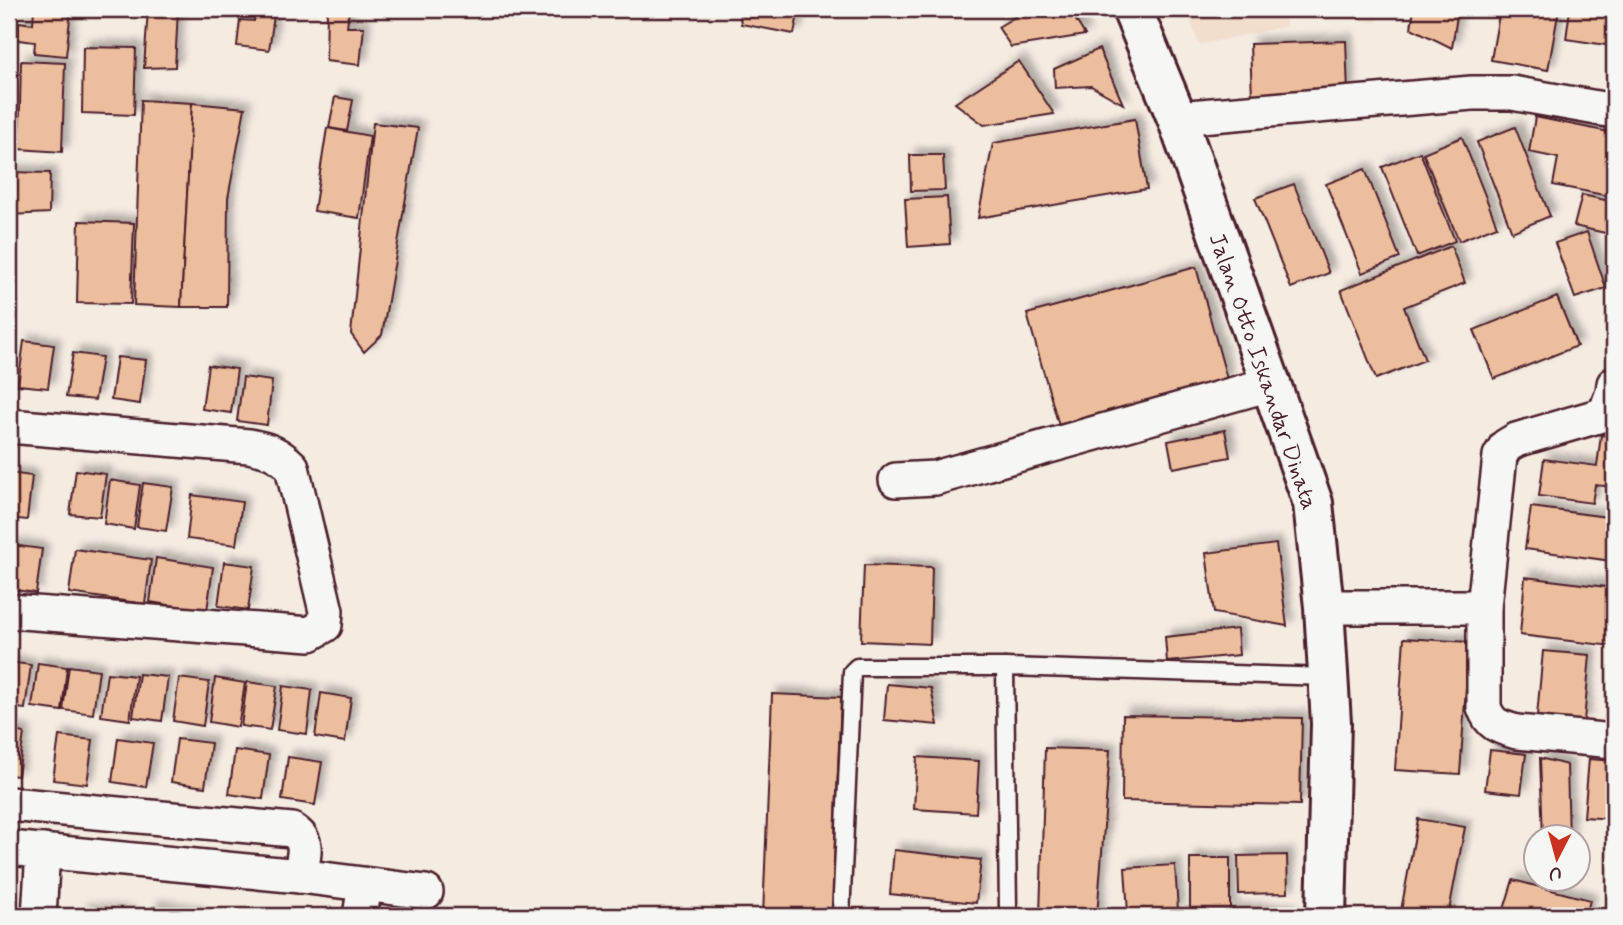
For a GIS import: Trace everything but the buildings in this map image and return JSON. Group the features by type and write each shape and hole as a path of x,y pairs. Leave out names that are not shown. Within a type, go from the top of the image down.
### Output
{"main road":[{"name":"Jalan Otto Iskandar Dinata","path":"1132,9 1177,118 1313,503 1324,607 1331,723 1326,916"}],"street":[{"path":"1177,118 1472,93 1512,93 1614,111"},
{"path":"896,480 935,478 1270,384"},
{"path":"1614,384 1605,414 1516,440 1506,446 1500,456 1484,607 1484,707 1492,722 1517,732 1614,741"},
{"path":"9,426 249,446 267,449 279,455 292,467 326,611 325,625 310,634 9,611"},
{"path":"1324,607 1484,607"},
{"path":"9,804 292,830 301,835 305,844 300,876"},
{"path":"9,848 300,876 363,901 426,892"},
{"path":"39,916 43,851"}],"lane":[{"path":"841,916 853,669 860,666 1005,667 1329,677"},
{"path":"1004,916 1008,910 1005,667"}],"shaded area":[{"path":"1187,9 1282,9 1287,26 1199,45"},
{"path":"1321,9 1380,9 1376,23 1321,13"}]}
